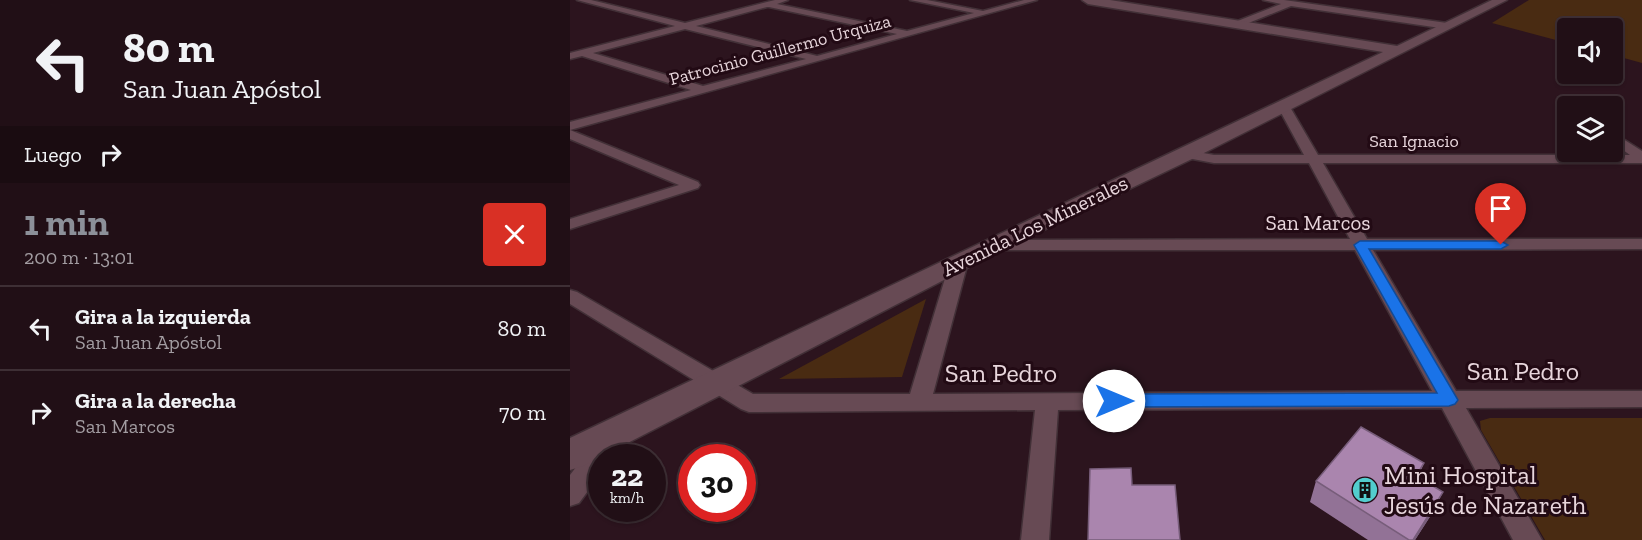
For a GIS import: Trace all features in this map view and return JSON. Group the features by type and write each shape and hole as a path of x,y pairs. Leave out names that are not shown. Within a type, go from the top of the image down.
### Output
{"main road":[{"path":"1088,0 1397,50"},
{"name":"Avenida Los Minerales","path":"570,455 993,245 1284,107 1500,0"}],"street":[{"path":"581,0 816,58"},
{"path":"747,0 908,34"},
{"path":"570,56 784,0"},
{"path":"914,0 985,13"},
{"name":"Patrocinio Guillermo Urquiza","path":"570,126 1034,0"},
{"path":"1267,0 1294,2 1447,26"},
{"path":"1238,24 1294,2"},
{"path":"570,49 704,90"},
{"path":"1284,107 1528,540"},
{"path":"570,134 693,185 570,224"},
{"path":"1623,144 1642,158"},
{"name":"San Ignacio","path":"1186,154 1214,159 1642,158"},
{"name":"San Marcos","path":"993,245 1642,244"},
{"path":"920,402 959,262"},
{"name":"San Pedro","path":"570,296 749,403 1642,399"},
{"path":"1035,540 1047,401"},
{"path":"570,495 618,432"}],"shaded area":[{"path":"1529,0 1642,0 1642,63 1623,58 1623,18 1557,18 1557,40 1492,23"},
{"path":"926,299 902,377 779,379"},
{"path":"1490,418 1642,418 1642,540 1545,540 1481,430 1480,421"}],"building":[{"name":"Mini Hospital Jesús de Nazareth","path":"1361,427 1424,463 1416,476 1443,492 1413,540 1409,540 1316,481"},
{"path":"1131,468 1132,485 1175,485 1180,540 1088,540 1090,469"}],"place":[{"name":"Mini Hospital Jesús de Nazareth","path":"1365,490"}],"route":[{"path":"1114,401 1449,400 1360,245 1501,245"}]}
